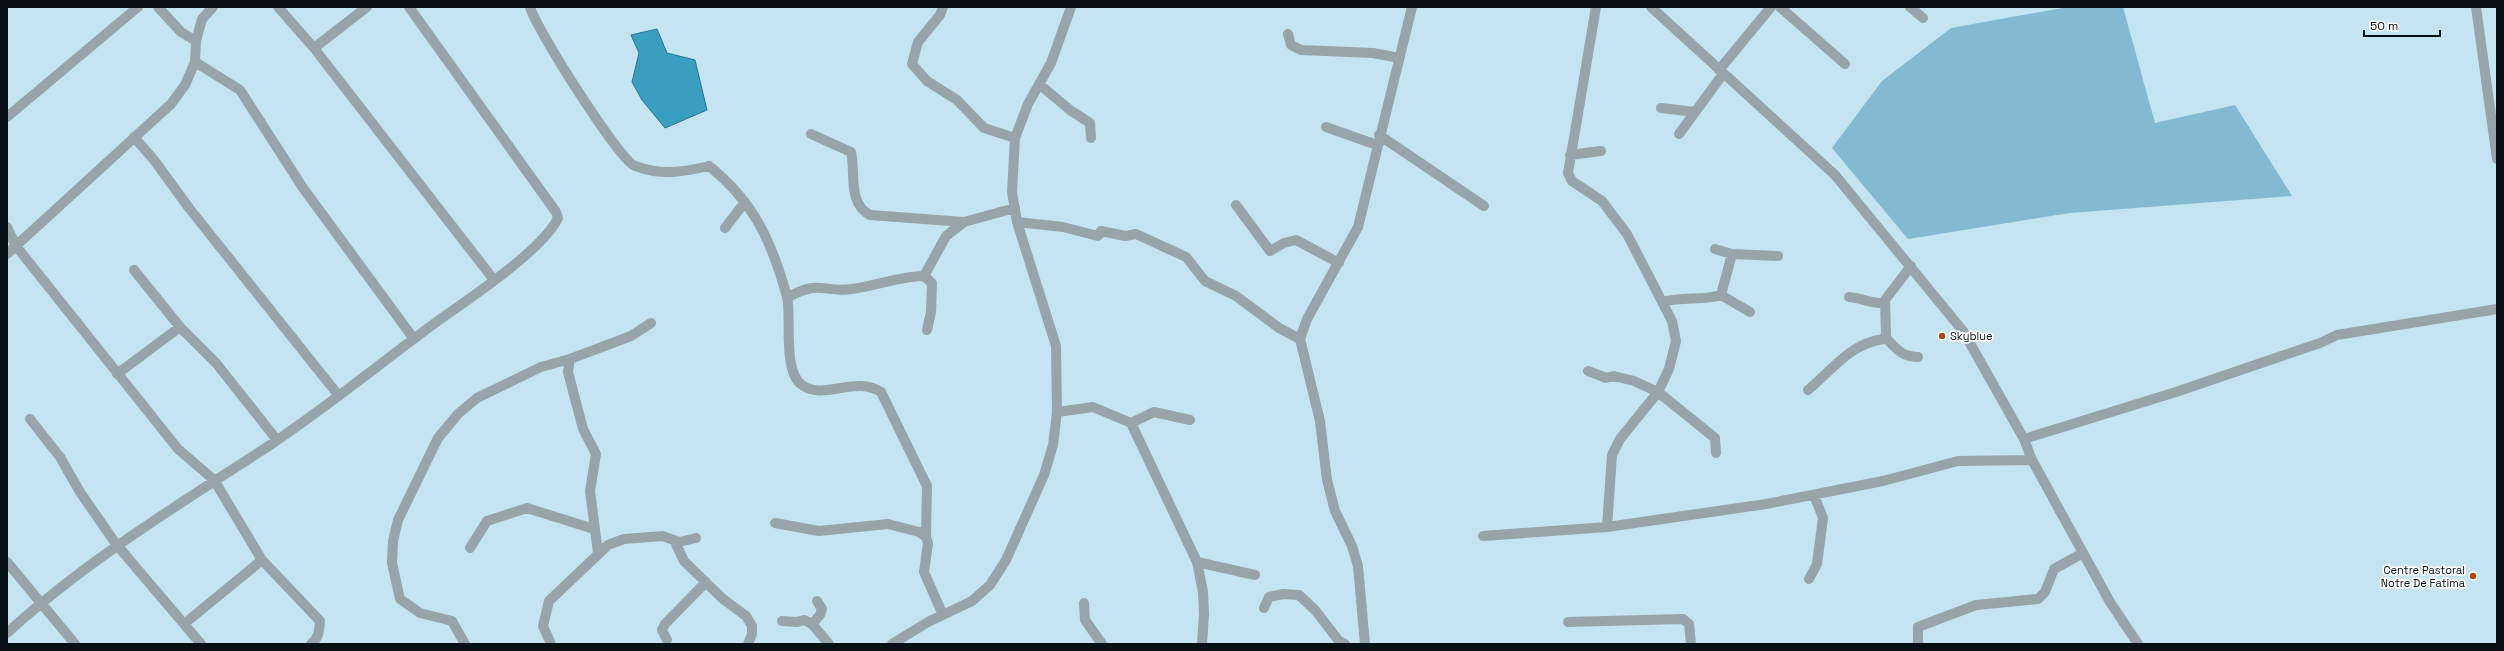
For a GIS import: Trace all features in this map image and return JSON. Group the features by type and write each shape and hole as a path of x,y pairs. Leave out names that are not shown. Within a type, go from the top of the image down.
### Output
{"street":[{"path":"7,117 138,7"},
{"path":"158,7 182,32 196,41"},
{"path":"7,254 171,104 185,85 196,62 196,41 202,19 213,7"},
{"path":"278,7 314,48 494,280"},
{"path":"314,48 367,7"},
{"path":"7,633 40,603 116,544 277,440 339,396 494,280 552,231 558,218 556,212 408,7"},
{"path":"530,7 556,60 611,138 633,165 672,174 709,166 724,178 745,202 764,230 787,298 789,345 795,375 800,384 810,390 817,391 861,385 873,387 886,399 927,486 926,537 928,543 924,572 943,615"},
{"path":"943,7 940,15 918,42 912,64 927,81 957,100 984,128 1015,138"},
{"path":"892,644 928,622 972,601 990,585 1006,560 1044,475 1053,445 1057,412 1056,346 1017,222 1012,192 1015,138 1028,104 1051,63 1071,7"},
{"path":"1365,644 1358,566 1352,546 1335,512 1328,486 1320,421 1300,339 1307,319 1358,227 1378,140 1412,7"},
{"path":"1596,7 1568,173 1572,181 1602,201 1614,216 1664,302 1672,321 1676,341 1669,369 1658,392 1620,439 1612,455 1607,527"},
{"path":"1651,7 1721,72 1836,174 1963,331 2024,439 2032,460 2110,602 2138,644"},
{"path":"1679,134 1721,72 1771,7"},
{"path":"1780,7 1845,64"},
{"path":"1910,7 1923,18"},
{"path":"2476,7 2497,159"},
{"path":"1288,34 1291,45 1301,50 1373,53 1399,58"},
{"path":"196,62 240,90 304,188 414,339"},
{"path":"1039,84 1070,110 1090,123 1091,138"},
{"path":"1661,108 1695,112"},
{"path":"1326,127 1378,140 1484,206"},
{"path":"811,134 851,152 857,203 863,211 870,214 964,222 1014,208"},
{"path":"134,137 154,160 189,208 339,396"},
{"path":"1570,155 1601,151"},
{"path":"725,228 745,202"},
{"path":"1236,205 1270,251 1296,240 1339,263"},
{"path":"924,276 946,236 964,222"},
{"path":"1017,222 1063,227 1098,236 1101,231 1125,236 1136,234 1152,240 1186,257 1205,281 1236,296 1279,328 1300,339"},
{"path":"7,227 16,246 178,449 214,480 262,560 320,621 319,632 316,640 311,644"},
{"path":"1715,249 1732,254 1778,256"},
{"path":"1721,295 1732,254"},
{"path":"1885,337 1887,330 1885,304 1887,295 1911,266"},
{"path":"134,270 180,327 216,363 277,440"},
{"path":"787,298 801,290 819,286 850,289 889,283 912,276 924,276 932,283 931,312 928,330"},
{"path":"1664,302 1676,298 1710,298 1721,295 1750,312"},
{"path":"1849,297 1863,298 1874,304 1885,304"},
{"path":"2024,439 2176,392 2320,344 2336,335 2497,309"},
{"path":"464,644 452,621 420,613 400,599 392,563 393,541 398,520 438,438 458,414 477,398 541,367 570,359 631,336 651,323"},
{"path":"117,374 180,327"},
{"path":"1885,337 1899,353 1908,357 1918,357"},
{"path":"1808,390 1850,352 1868,341 1885,337"},
{"path":"570,359 568,372 583,429 596,454 590,492 598,553"},
{"path":"1588,371 1606,378 1614,376 1634,381 1658,392 1715,438 1716,453"},
{"path":"1057,412 1093,407 1131,424 1196,562 1203,599 1202,644"},
{"path":"1131,424 1154,412 1190,420"},
{"path":"30,419 60,457 80,492 116,544 201,644"},
{"path":"1482,536 1607,527 1766,504 1883,481 1958,462 2032,460"},
{"path":"1809,579 1817,564 1823,518 1814,495"},
{"path":"470,548 487,521 527,508 594,529"},
{"path":"774,523 819,531 888,524 919,532 926,537"},
{"path":"551,644 543,626 549,601 608,545 624,539 664,536 679,542 696,538"},
{"path":"674,540 684,561 746,616 752,626 752,634 748,644"},
{"path":"1918,644 1918,627 1969,607 2038,599 2045,592 2054,569 2083,553"},
{"path":"184,624 262,560"},
{"path":"7,562 75,644"},
{"path":"1196,562 1255,575"},
{"path":"667,640 662,630 665,624 706,582"},
{"path":"1264,608 1269,596 1282,594 1300,595 1315,610 1339,641 1345,644"},
{"path":"812,624 820,615 822,609 817,601"},
{"path":"1084,603 1085,620 1102,644"},
{"path":"1568,622 1683,619 1689,624 1691,644"},
{"path":"782,621 797,622 804,620 812,624 830,644"}],"shaded area":[{"path":"2068,7 2123,7 2155,123 2235,105 2292,196 2070,213 1908,239 1832,148 1882,81 1951,28"},
{"path":"657,29 667,53 695,60 707,110 665,128 642,100 632,82 639,53 631,35"}],"place":[{"name":"Skyblue","path":"1942,336"},
{"name":"Centre Pastoral Notre De Fatima","path":"2473,576"}]}
